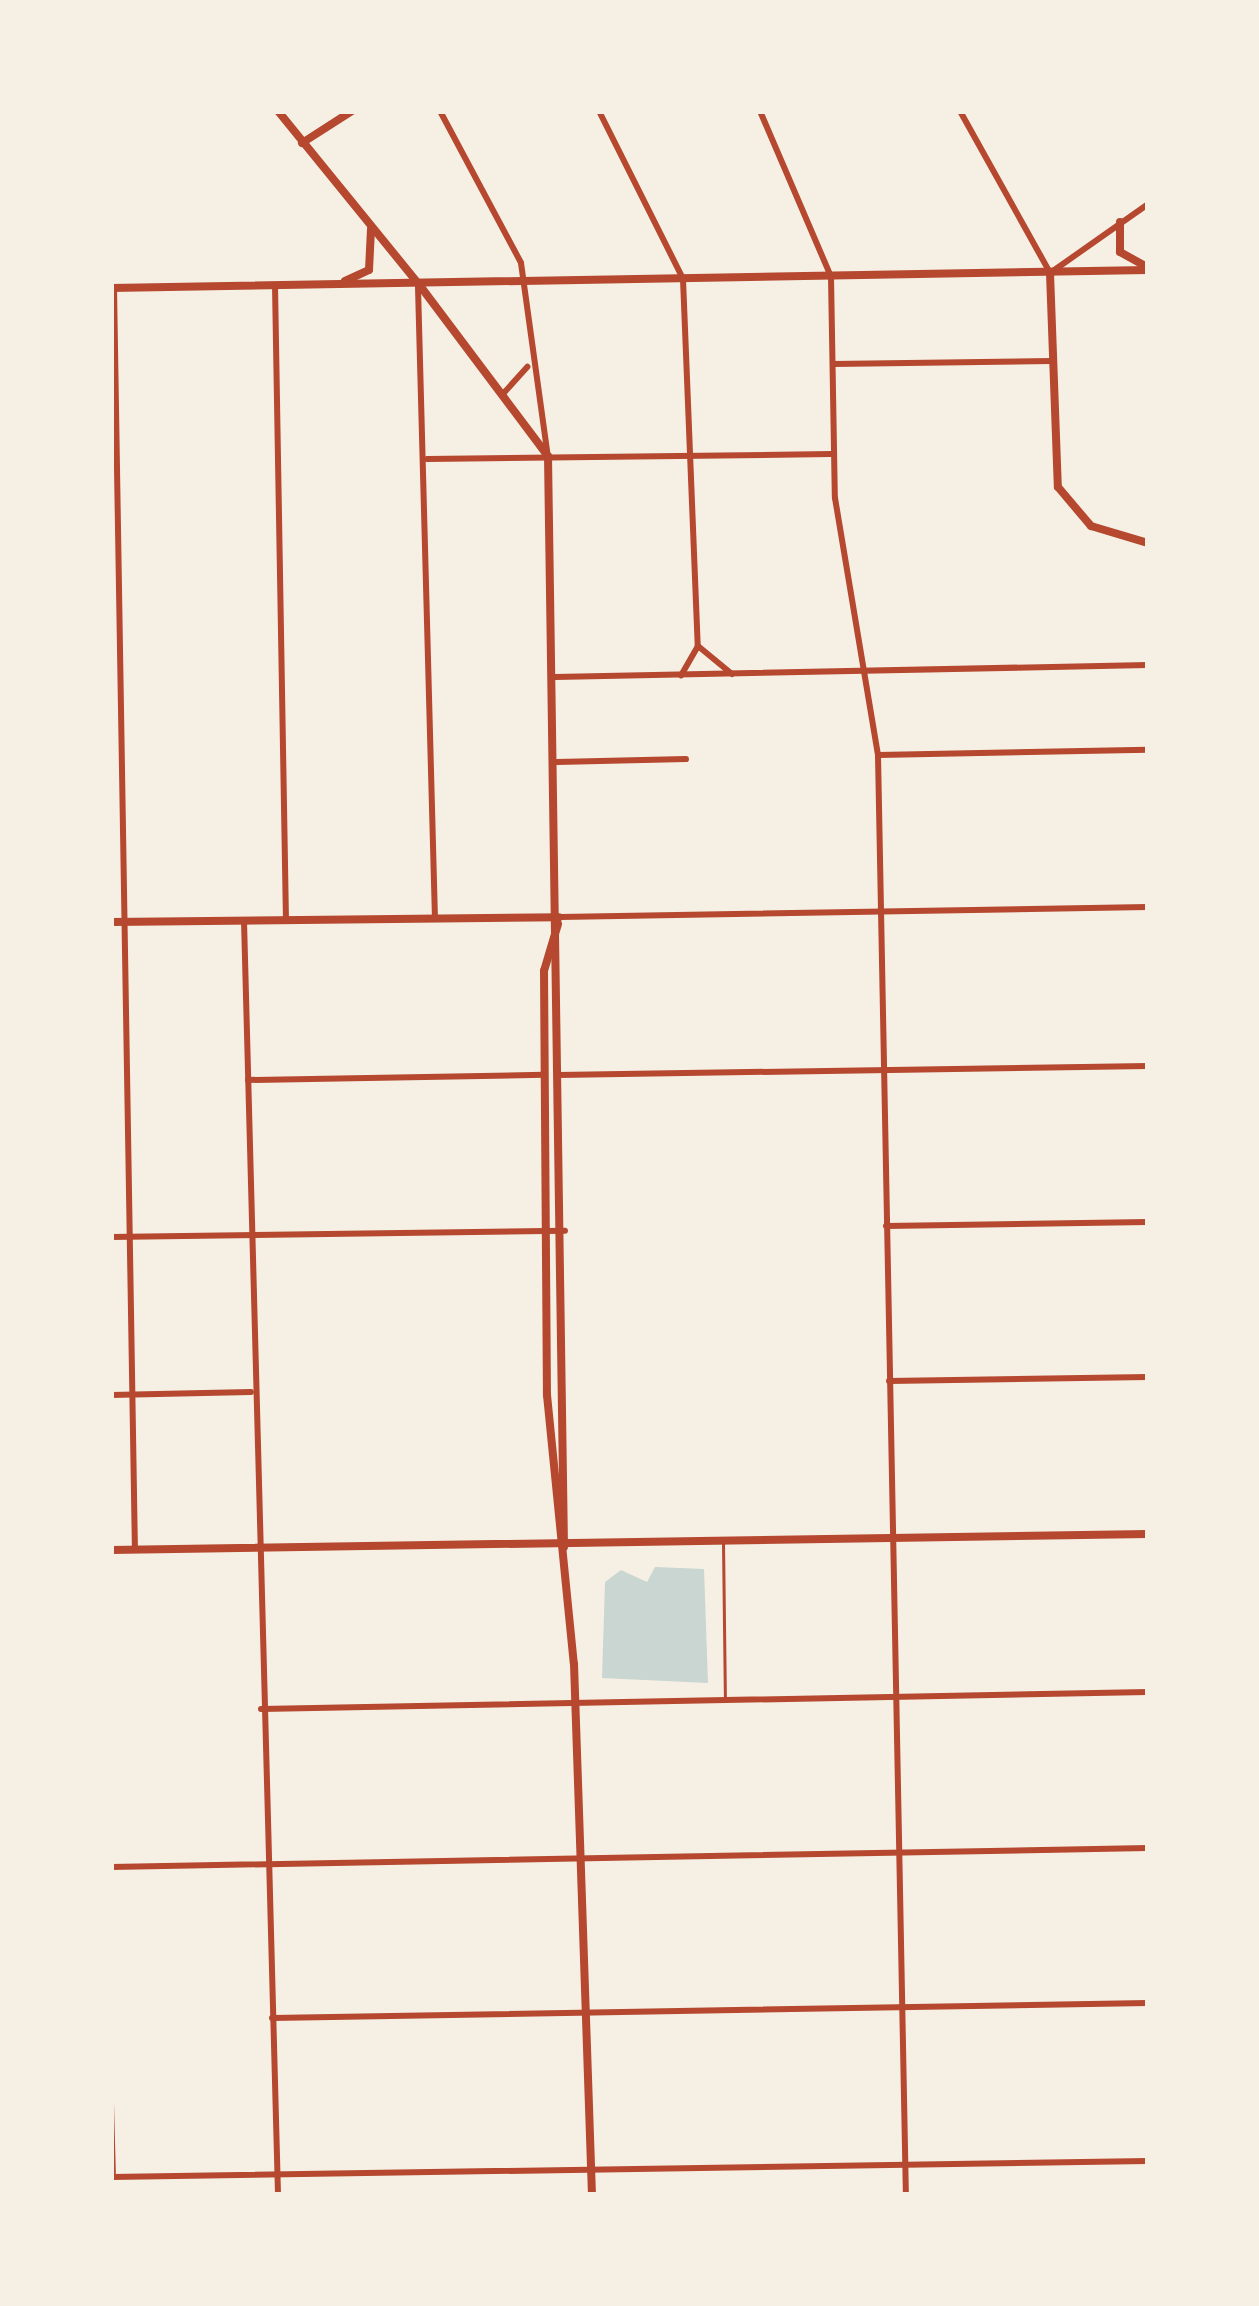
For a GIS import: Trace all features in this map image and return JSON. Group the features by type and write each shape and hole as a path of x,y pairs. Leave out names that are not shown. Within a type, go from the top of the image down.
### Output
{"street":[{"path":"278,111 418,283 548,456"},
{"path":"302,143 352,111"},
{"path":"440,111 524,282 528,364 548,456 565,1231 564,1547 592,2195"},
{"path":"598,111 683,279 698,646 682,674"},
{"path":"760,111 831,277 831,454 856,673 878,754 906,2195"},
{"path":"960,111 1050,273 1064,501 1091,526 1148,543"},
{"path":"1050,273 1148,204"},
{"path":"1120,222 1120,252 1148,269"},
{"path":"338,284 369,270 370,228"},
{"path":"135,1550 125,1083 116,922 112,287 1148,269"},
{"path":"418,283 427,459 436,918"},
{"path":"275,285 286,920"},
{"path":"832,364 1052,361"},
{"path":"502,395 528,364"},
{"path":"427,459 831,454"},
{"path":"698,646 733,674"},
{"path":"555,676 1148,665"},
{"path":"878,754 1148,750"},
{"path":"557,762 686,759"},
{"path":"116,922 1148,907"},
{"path":"560,917 544,971 542,1076 553,1497 564,1547"},
{"path":"244,921 256,1547 278,2195"},
{"path":"248,1080 1148,1066"},
{"path":"111,1084 125,1083"},
{"path":"886,1226 1148,1222"},
{"path":"111,1238 565,1231"},
{"path":"889,1382 1148,1377"},
{"path":"111,1394 252,1392"},
{"path":"111,1550 564,1547 1148,1534"},
{"path":"261,1708 1148,1692"},
{"path":"111,1867 1148,1848"},
{"path":"272,2018 1148,2003"},
{"path":"111,2103 112,2177 1148,2162"}],"lane":[{"path":"723,1540 725,1699"}],"shaded area":[{"path":"655,1567 704,1569 708,1683 602,1678 605,1582 621,1570 647,1582"}]}
